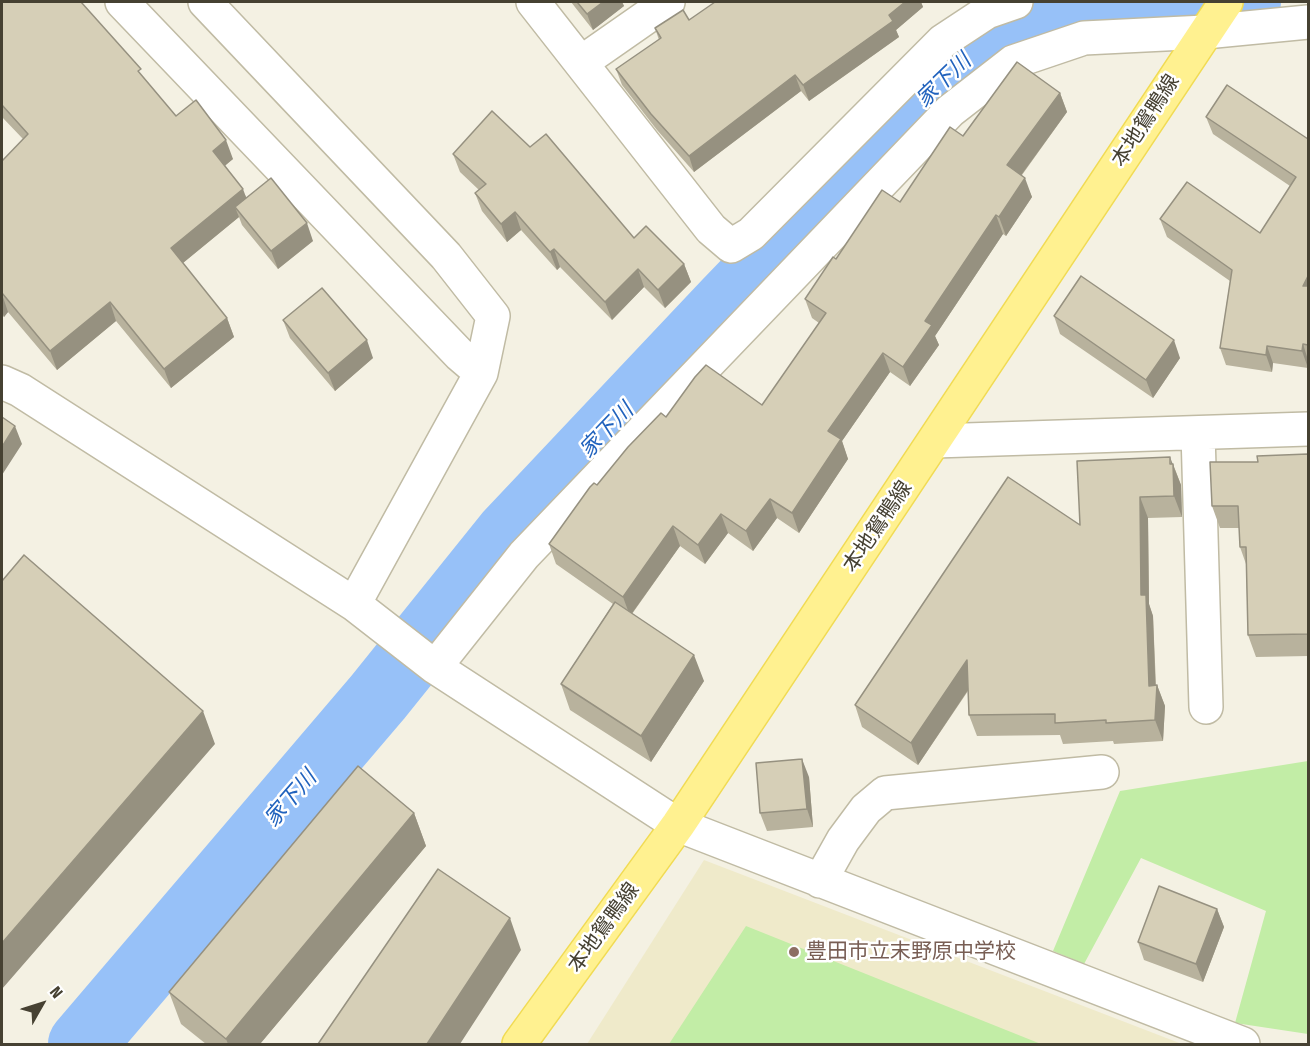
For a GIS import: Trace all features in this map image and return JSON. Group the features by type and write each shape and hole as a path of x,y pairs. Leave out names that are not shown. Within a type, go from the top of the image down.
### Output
{"main road":[{"name":"本地鴛鴨線","path":"519,1044 678,825 1226,2"}],"street":[{"path":"122,2 452,346 481,373"},
{"path":"205,2 446,256 492,316 481,373 354,604"},
{"path":"533,2 711,229 731,246 751,234 943,41 987,12 1016,2"},
{"path":"582,62 668,2"},
{"path":"435,667 524,555 950,111 1013,62 1084,38 1205,32 1308,22"},
{"path":"2,382 20,390 354,604 435,667 678,825 1243,1044"},
{"path":"935,441 1308,429"},
{"path":"1198,433 1206,707"},
{"path":"820,880 843,840 866,809 885,794 1102,772"}],"shaded area":[{"name":"豊田市立末野原中学校","path":"704,860 1182,1044 587,1044"}],"green space":[{"path":"1308,761 1308,1034 1235,1023 1266,911 1141,858 1084,964 1053,951 1120,791"},
{"path":"746,926 1041,1044 669,1044"}],"building":[{"path":"2,2 81,2 141,69 138,71 176,116 196,100 226,140 213,151 243,189 171,248 227,318 164,369 110,302 50,351 2,293 2,161 28,134 2,105"},
{"path":"577,2 603,2 587,14"},
{"path":"715,2 905,2 889,15 893,21 803,85 795,75 689,156 651,114 616,69 661,38 655,28 683,10 689,20"},
{"path":"1017,62 1060,93 1007,165 1025,178 999,217 996,215 925,321 932,325 903,367 883,353 828,431 841,439 792,513 770,499 746,531 721,514 698,545 673,526 623,597 549,544 590,487 594,483 597,485 628,447 661,413 666,417 706,365 762,405 826,313 805,299 833,257 836,259 882,190 900,202 950,127 963,136"},
{"path":"1227,85 1308,139 1308,276 1303,286 1308,286 1308,345 1303,344 1302,351 1267,346 1266,355 1220,348 1232,270 1160,219 1187,182 1260,233 1296,177 1206,117"},
{"path":"492,111 530,147 546,134 634,238 646,226 684,264 658,290 638,269 605,302 554,249 550,252 515,212 501,224 475,193 486,184 453,154"},
{"path":"271,178 307,223 271,251 235,207"},
{"path":"1081,276 1174,340 1146,380 1054,316"},
{"path":"322,288 367,340 328,373 283,320"},
{"path":"2,417 15,426 2,447"},
{"path":"1308,454 1308,634 1248,635 1246,547 1240,547 1238,506 1212,506 1210,462 1258,462 1257,456"},
{"path":"1170,457 1170,464 1173,464 1174,496 1140,497 1141,595 1146,595 1149,686 1157,685 1155,720 1055,723 1055,714 969,715 967,660 911,743 855,705 1008,477 1080,525 1077,461"},
{"path":"24,555 203,711 2,943 2,581"},
{"path":"615,602 694,655 641,736 561,684"},
{"path":"802,759 807,809 760,813 756,763"},
{"path":"358,766 414,813 226,1039 169,992"},
{"path":"438,869 510,918 427,1044 318,1044"},
{"path":"1159,886 1217,909 1196,964 1138,942"}],"waterway":[{"name":"家下川","path":"82,1044 378,697 509,534 965,56 1013,32 1087,17 1247,2"}],"place":[{"name":"豊田市立末野原中学校","path":"794,952"}]}
